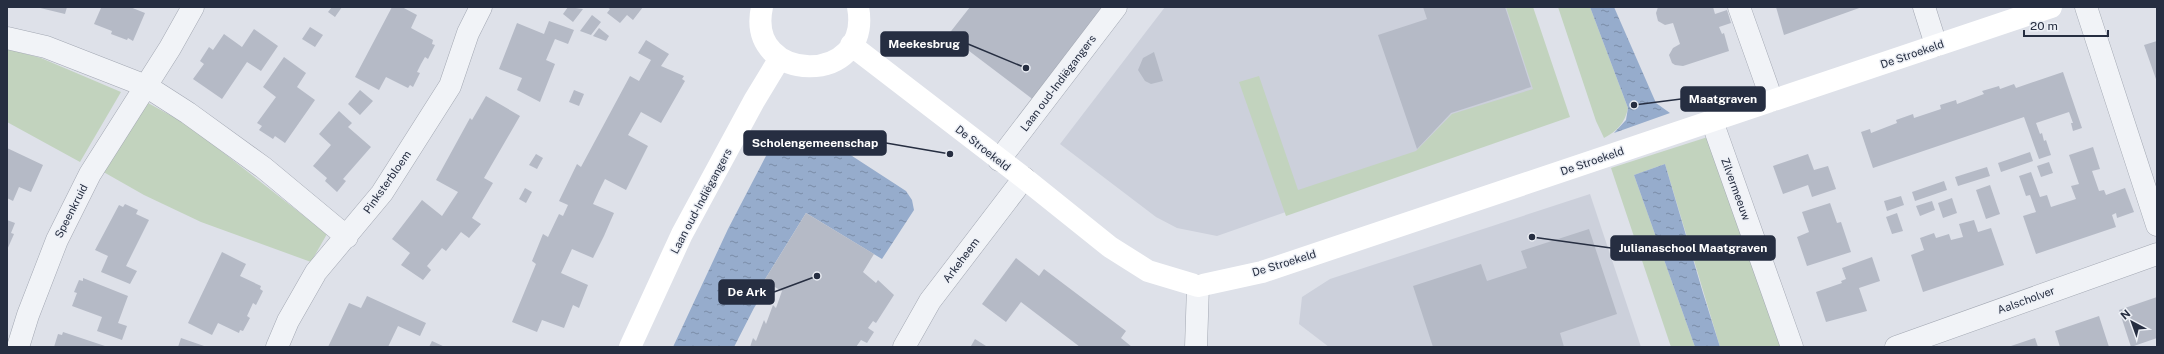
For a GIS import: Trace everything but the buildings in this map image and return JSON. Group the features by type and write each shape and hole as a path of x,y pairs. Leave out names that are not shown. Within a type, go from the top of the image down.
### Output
{"street":[{"name":"Speenkruid","path":"18,347 28,315 57,240 90,174 146,86 193,7"},
{"name":"Pinksterbloem","path":"277,347 288,321 316,272 347,237 382,193 450,86 468,34 481,7"},
{"path":"762,7 760,15 762,31 769,46 780,58 794,65 810,68 826,65 840,57 851,45 858,32 860,16 858,7"},
{"name":"Laan oud-Indiëgangers","path":"999,160 1116,7"},
{"path":"1739,7 1772,100"},
{"path":"1924,7 1936,45"},
{"name":"De Stroekeld","path":"851,45 1024,178 1110,247 1148,271 1198,286 1262,272 2051,7"},
{"path":"2086,7 2157,225"},
{"path":"7,38 46,47 146,86 188,113 264,168 347,237"},
{"name":"Laan oud-Indiëgangers","path":"630,347 682,234 754,102 780,58"},
{"name":"Zilvermeeuw","path":"1712,121 1792,347"},
{"name":"Arkeheem","path":"904,347 930,302 1024,178"},
{"name":"Aalscholver","path":"1896,347 2157,254"},
{"path":"1196,347 1198,286"}],"shaded area":[{"path":"1165,7 1530,7 1566,114 1217,236 1177,228 1156,217 1060,144"},
{"path":"1590,194 1641,347 1329,347 1299,324 1302,297 1330,279"}],"green space":[{"path":"1506,7 1533,7 1570,117 1286,216 1239,82 1259,76 1298,190 1416,151 1452,114 1533,89"},
{"path":"1558,7 1590,7 1628,108 1625,118 1620,126 1604,138 1596,121"},
{"path":"7,49 41,58 121,92 80,162 7,122"},
{"path":"139,98 188,125 327,234 311,262 201,222 144,195 100,170"},
{"path":"1714,135 1781,347 1720,347 1665,164 1634,175 1695,347 1671,347 1611,168"}],"water":[{"path":"1590,7 1614,7 1656,103 1670,113 1614,133 1626,120 1628,108"},
{"path":"803,136 821,138 829,141 906,191 912,200 914,210 882,259 806,213 764,281 769,284 754,308 734,347 673,347 728,229 767,154 786,140"},
{"path":"1665,164 1720,347 1695,347 1634,175"}],"place":[{"name":"Meekesbrug","path":"1026,68"},
{"name":"Maatgraven","path":"1634,105"},
{"name":"Scholengemeenschap","path":"950,154"},
{"name":"Julianaschool Maatgraven","path":"1532,237"},
{"name":"De Ark","path":"817,276"}]}
